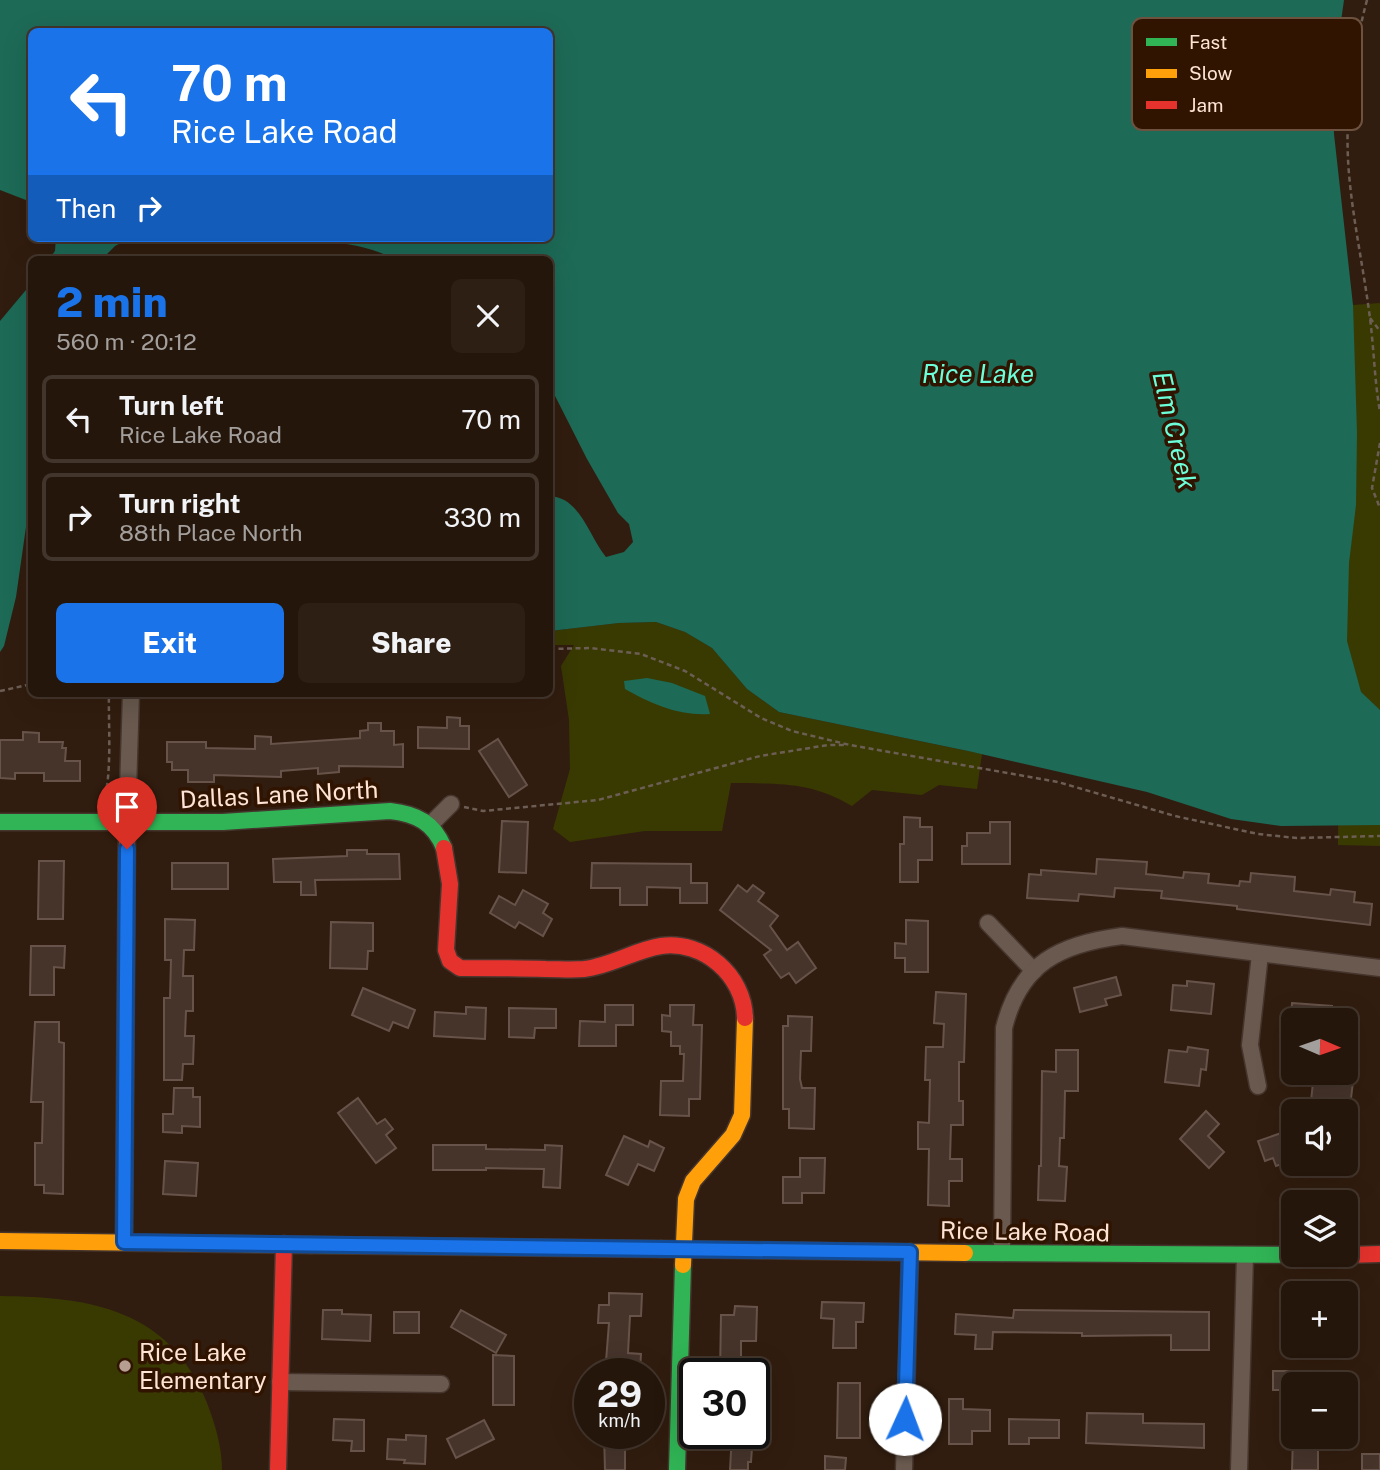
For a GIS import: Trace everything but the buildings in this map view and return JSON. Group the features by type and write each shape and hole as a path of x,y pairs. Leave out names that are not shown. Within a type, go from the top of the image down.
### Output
{"street":[{"path":"124,1242 127,822 131,697"},
{"path":"451,804 430,825 442,845 448,864 446,950 450,961 460,968 584,969 608,964 659,946 676,945 708,956 734,979 745,1013 742,1115 733,1135 693,1181 686,1199 682,1249 677,1470"},
{"name":"Dallas Lane North","path":"0,822 223,822 390,811 407,813 430,825"},
{"path":"988,923 1034,971"},
{"path":"1002,1253 1004,1028 1009,1007 1020,987 1034,971 1066,948 1092,940 1122,936 1380,968"},
{"path":"1258,1086 1250,1045 1260,954"},
{"name":"Rice Lake Road","path":"0,1241 1281,1256"},
{"path":"278,1470 284,1244"},
{"path":"904,1470 910,1252"},
{"path":"1358,1255 1380,1254"},
{"path":"1239,1470 1245,1256"},
{"path":"280,1382 441,1384"}],"path":[{"path":"1362,25 1367,0"},
{"path":"1348,130 1356,228 1370,318 1372,362 1380,412"},
{"path":"1370,318 1380,331"},
{"path":"1380,443 1372,488 1380,508"},
{"path":"553,649 590,648 642,654 685,671 761,718 792,731 850,745 1058,782 1175,816 1258,834 1297,838 1380,836"},
{"path":"0,691 28,685"},
{"path":"100,811 107,780 109,697"},
{"path":"451,804 483,811 598,800 760,756 828,745 850,745"}],"shaded area":[{"path":"1380,303 1380,846 1338,845 1341,517 1353,305"},
{"path":"656,622 685,632 712,648 747,689 779,712 982,754 977,789 939,785 922,795 872,790 852,806 808,788 779,784 731,783 722,831 645,831 570,842 553,829 570,769 569,720 561,666 574,645 553,645 553,631 619,623"},
{"name":"Rice Lake Elementary","path":"0,1296 65,1300 95,1306 123,1315 149,1328 171,1347 191,1371 213,1419 222,1470 0,1470"}],"water":[{"name":"Rice Lake","path":"0,0 1344,0 1341,18 1132,18 1132,130 1334,130 1353,305 1357,433 1356,505 1349,563 1347,641 1361,692 1380,710 1380,825 1281,826 1231,819 1147,792 779,712 747,689 712,648 685,632 656,622 619,623 553,631 553,497 561,498 577,511 606,557 624,552 633,542 629,524 618,513 553,392 553,256 387,256 357,246 327,242 553,242 553,28 28,28 28,201 0,190"},
{"path":"56,242 122,242 105,256 51,256"},
{"path":"28,288 28,513 16,597 4,646 0,652 0,321"},
{"path":"647,678 672,683 705,696 710,714 687,713 666,708 625,689 624,681"}],"traffic: fast":[{"path":"0,822 223,822 390,811 423,821 435,832 444,848"},
{"path":"311,1245 661,1249"},
{"path":"965,1253 1281,1255"},
{"path":"677,1470 683,1265"}],"traffic: slow":[{"path":"683,1265 686,1199 693,1181 733,1135 742,1115 745,1018"},
{"path":"0,1241 311,1245"},
{"path":"661,1249 965,1253"}],"traffic: jam":[{"path":"444,848 450,884 446,950 450,961 460,968 584,969 604,965 651,948 677,946 706,955 729,975 743,1002 745,1018"},
{"path":"278,1470 284,1244"},
{"path":"1358,1255 1380,1254"}],"place":[{"name":"Rice Lake Elementary","path":"125,1366"}],"route":[{"path":"127,849 124,1242 910,1252 905,1419"}],"water label":[{"name":"Elm Creek","path":"1175,430"}]}
